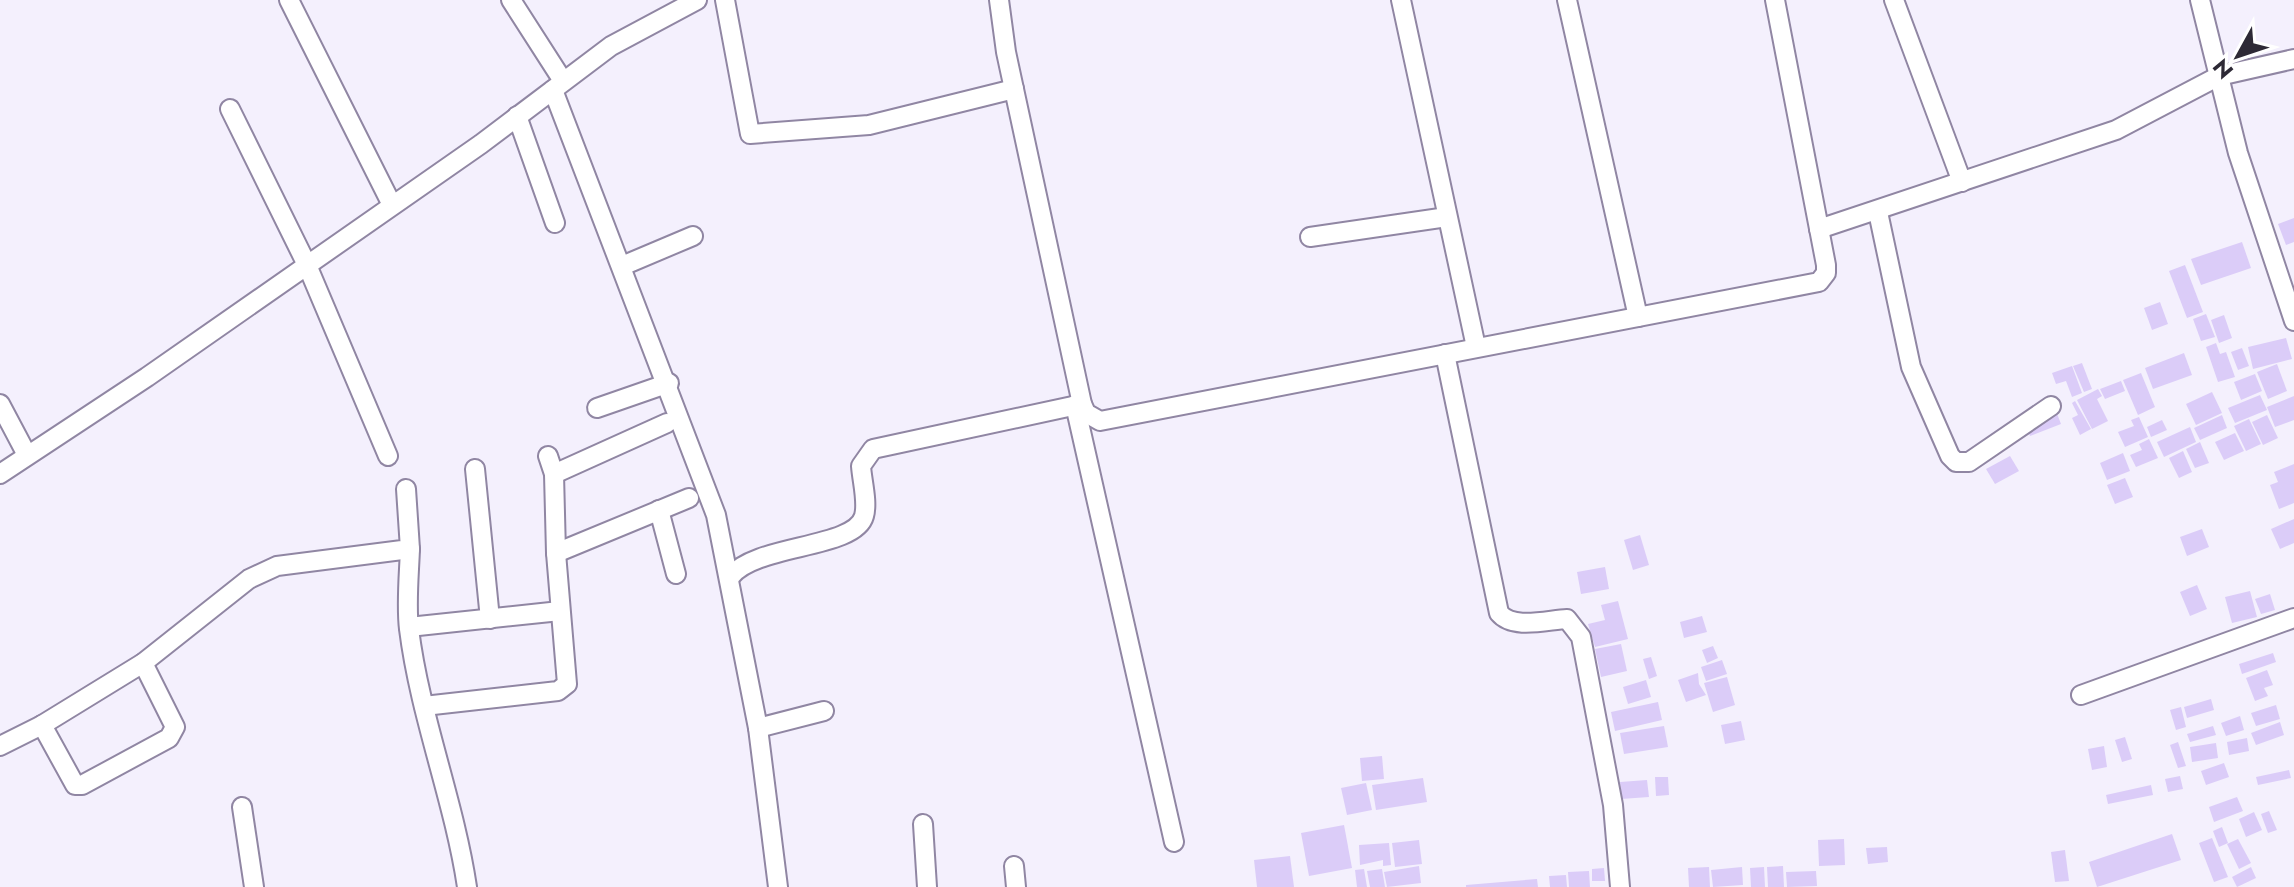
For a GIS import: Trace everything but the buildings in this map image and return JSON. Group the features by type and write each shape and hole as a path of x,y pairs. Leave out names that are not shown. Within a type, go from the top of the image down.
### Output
{"street":[{"path":"289,0 392,205"},
{"path":"511,0 558,85 716,515 731,576 731,596 758,728 778,887"},
{"path":"0,474 147,377 307,265 611,46 697,0"},
{"path":"725,0 750,134 869,125 1014,89"},
{"path":"999,0 1014,89 1079,404 1174,842"},
{"path":"1401,0 1476,347"},
{"path":"1567,0 1638,317"},
{"path":"1079,404 1086,413 1100,421 1476,347 1813,286 1826,273 1775,0"},
{"path":"1894,0 1962,182"},
{"path":"2200,0 2238,153 2294,321"},
{"path":"1819,229 1878,212 2116,130 2219,76 2294,59"},
{"path":"230,109 307,265 388,456"},
{"path":"517,116 555,223"},
{"path":"1878,212 1911,367 1950,456 1956,462 1969,462 2051,406"},
{"path":"1310,237 1447,217"},
{"path":"622,266 693,236"},
{"path":"1445,354 1499,613 1505,620 1515,622 1567,619 1581,637 1613,805 1620,887"},
{"path":"597,408 669,383"},
{"path":"0,404 27,455"},
{"path":"731,576 756,558 846,534 861,525 865,512 861,466 873,449 1079,404"},
{"path":"424,706 563,689 567,674 551,465 667,423"},
{"path":"475,469 490,619"},
{"path":"406,489 410,549 409,627 424,706 460,842 467,887"},
{"path":"556,553 689,498"},
{"path":"659,510 676,574"},
{"path":"0,746 42,725 143,663 249,579 277,566 410,549"},
{"path":"409,627 560,611"},
{"path":"2081,695 2294,618"},
{"path":"42,725 75,785 82,785 169,738 175,727 143,663"},
{"path":"758,728 824,711"},
{"path":"242,807 254,887"},
{"path":"923,824 927,887"},
{"path":"1014,866 1016,887"}]}
